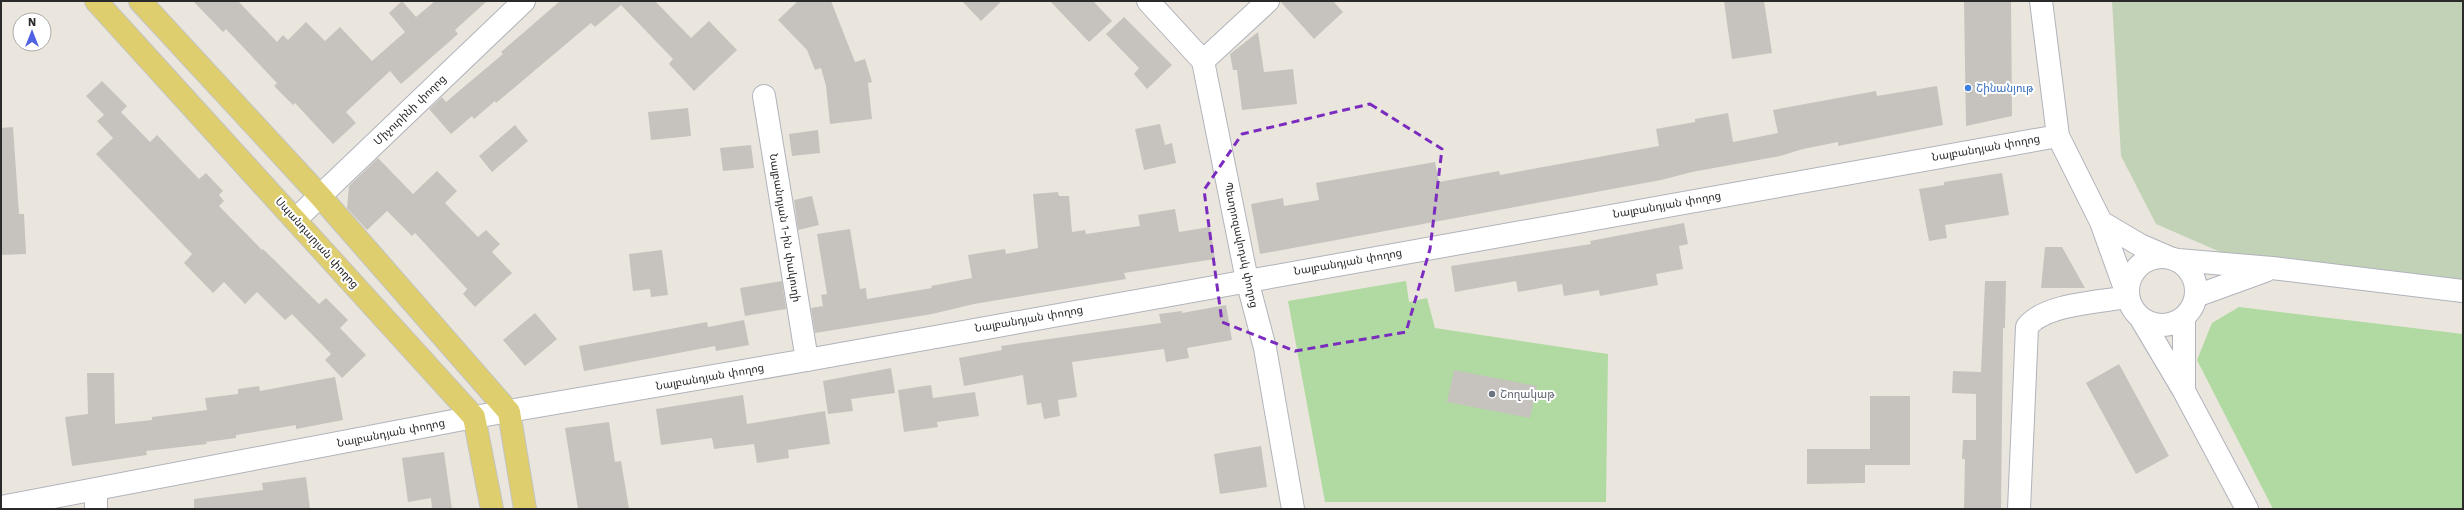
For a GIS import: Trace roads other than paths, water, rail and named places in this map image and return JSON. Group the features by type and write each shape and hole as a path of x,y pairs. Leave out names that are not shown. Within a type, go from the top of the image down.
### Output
{"main road":[{"name":"Սպանդարյան փողոց","path":"96,1 296,219 474,417"},
{"path":"140,1 320,196 509,412 525,509"},
{"path":"474,417 492,509"}],"street":[{"name":"Միչուրինի փողոց","path":"296,219 524,1"},
{"path":"1148,1 1204,61 1268,1"},
{"path":"2041,1 2058,136 2101,222 2132,308 2140,317 2184,391 2247,509"},
{"name":"Պետրոզավոդսկ փողոց","path":"1204,61 1247,280 1265,348 1293,509"},
{"name":"Նալբանդյան 1-ին փակուղի","path":"764,96 807,360"},
{"name":"Նալբանդյան փողոց","path":"1,507 96,499 474,417 807,360 2058,136"},
{"path":"2101,222 2140,245 2173,258 2193,275 2196,296 2192,308 2184,317 2174,323 2162,325 2150,323 2140,317"},
{"path":"2128,297 2128,285 2132,274 2138,266 2147,260 2173,258 2272,268 2463,291"},
{"path":"2196,296 2272,268"},
{"path":"2019,509 2027,327 2033,318 2049,312 2128,297"},
{"path":"2184,317 2184,391"}],"place":[{"name":"Շինանյութ","path":"1968,88"},
{"name":"Շողակաթ","path":"1492,394"}]}
